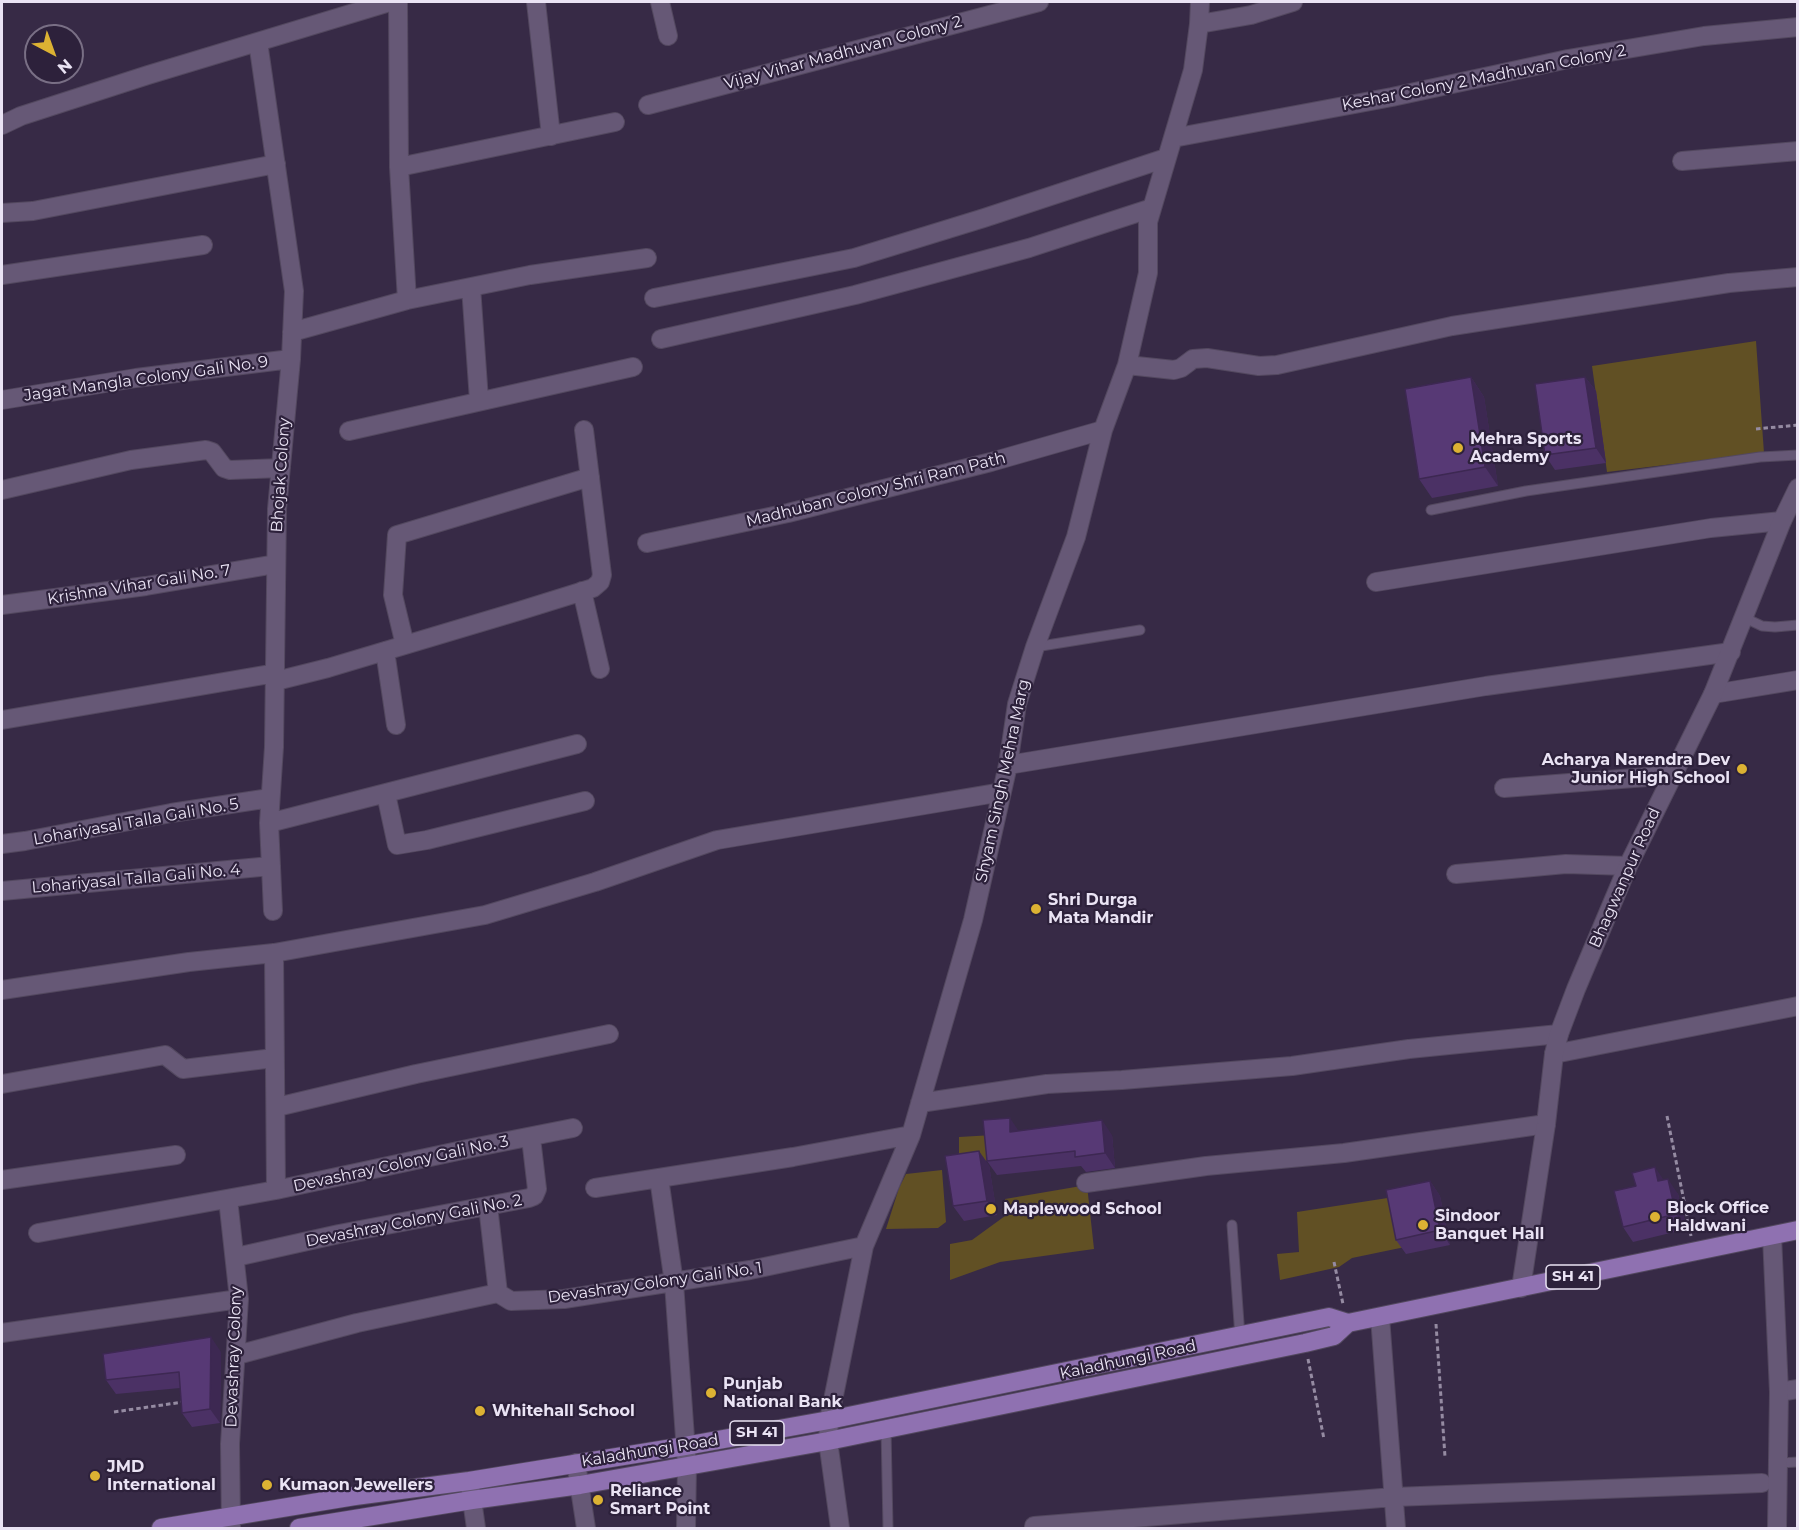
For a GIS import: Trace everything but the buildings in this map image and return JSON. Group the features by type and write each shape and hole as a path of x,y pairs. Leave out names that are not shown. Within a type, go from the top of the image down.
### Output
{"main road":[{"name":"Kaladhungi Road","path":"161,1528 232,1522 355,1496 469,1481 829,1420 1329,1317 1348,1323 1380,1317 1797,1230"},
{"name":"Kaladhungi Road","path":"299,1528 359,1523 472,1500 580,1485 828,1441 1305,1343 1334,1336 1348,1323"},
{"path":"1033,1379 1037,1399"}],"street":[{"path":"2,125 21,116 148,75 390,2"},
{"path":"398,2 399,167 407,300"},
{"path":"536,2 551,136"},
{"path":"660,2 668,36"},
{"name":"Vijay Vihar Madhuvan Colony 2","path":"648,105 1039,2"},
{"name":"Shyam Singh Mehra Marg","path":"840,1528 828,1441 829,1420 864,1246 911,1135 973,920 1008,765 1017,704 1035,647 1076,537 1103,430 1127,365 1148,273 1148,222 1193,70 1200,2"},
{"path":"1199,24 1251,15 1293,2"},
{"name":"Keshar Colony 2 Madhuvan Colony 2","path":"1173,138 1392,97 1591,55 1704,36 1797,27"},
{"name":"Bhojak Colony","path":"258,42 294,291 291,359 277,509 276,677 269,823 273,911"},
{"path":"399,167 615,122"},
{"path":"1682,161 1797,151"},
{"path":"654,298 854,258 1166,158"},
{"path":"2,213 33,211 276,164"},
{"path":"661,339 866,292 1029,248 1152,208"},
{"path":"2,275 203,245"},
{"path":"292,332 407,300 530,275 647,258"},
{"path":"1127,365 1174,370 1193,359 1207,358 1259,366 1277,365 1452,326 1729,283 1797,277"},
{"path":"471,287 479,400"},
{"name":"Jagat Mangla Colony Gali No. 9","path":"2,400 136,378 291,359"},
{"path":"349,431 633,367"},
{"path":"2,720 276,677 385,651 593,588 600,582 602,575 584,430"},
{"name":"Madhuban Colony Shri Ram Path","path":"647,543 799,510 991,462 1103,430"},
{"path":"2,490 131,460 206,450 212,452 224,468 230,470 281,468"},
{"path":"405,645 393,595 397,535 590,477"},
{"name":"Bhagwanpur Road","path":"1521,1288 1546,1124 1554,1054 1559,1034 1628,866 1713,694 1782,520 1797,488"},
{"path":"1376,582 1711,528 1782,520"},
{"name":"Krishna Vihar Gali No. 7","path":"2,605 146,586 276,564"},
{"path":"582,591 600,669"},
{"path":"385,651 396,725"},
{"path":"1008,765 1486,686 1731,652"},
{"path":"1713,694 1797,680"},
{"path":"269,823 577,744"},
{"path":"1504,788 1673,776"},
{"path":"2,990 189,962 274,953 485,915 595,882 717,840 1002,792"},
{"path":"386,794 397,845 427,840 585,801"},
{"name":"Lohariyasal Talla Gali No. 5","path":"2,844 171,813 270,798"},
{"path":"1456,874 1566,864 1628,866"},
{"name":"Lohariyasal Talla Gali No. 4","path":"2,891 271,867"},
{"path":"274,953 276,1190"},
{"path":"1554,1054 1797,1006"},
{"path":"277,1107 416,1074 609,1034"},
{"path":"920,1103 1047,1084 1292,1066 1409,1049 1559,1034"},
{"path":"2,1084 165,1054 183,1069 274,1058"},
{"path":"1086,1183 1206,1166 1344,1153 1546,1124"},
{"name":"Devashray Colony Gali No. 3","path":"228,1199 573,1128"},
{"path":"595,1188 793,1157 911,1135"},
{"name":"Devashray Colony Gali No. 2","path":"236,1257 339,1234 534,1196 537,1189 531,1138"},
{"path":"2,1180 176,1155"},
{"path":"659,1178 674,1283 687,1467 686,1528"},
{"path":"38,1233 228,1199"},
{"name":"Devashray Colony","path":"228,1199 239,1299 230,1444 232,1522"},
{"path":"488,1206 498,1293"},
{"path":"1772,1236 1779,1392 1788,1463 1777,1528"},
{"name":"Devashray Colony Gali No. 1","path":"237,1355 357,1323 498,1293 511,1301 564,1299 750,1270 864,1246"},
{"path":"2,1333 239,1299"},
{"path":"1380,1317 1396,1528"},
{"path":"1779,1392 1797,1389"},
{"path":"576,1463 586,1528"},
{"path":"469,1481 476,1528"},
{"path":"1034,1526 1394,1497 1762,1483"},
{"path":"355,1496 359,1523"}],"lane":[{"path":"1431,510 1538,489 1760,457 1797,455"},
{"path":"1745,618 1762,626 1797,625"},
{"path":"1035,647 1140,630"},
{"path":"1232,1225 1240,1337"},
{"path":"886,1429 888,1528"}],"path":[{"path":"1756,429 1797,425"},
{"path":"1667,1116 1695,1252"},
{"path":"1334,1262 1348,1323"},
{"path":"1435,1306 1445,1456"},
{"path":"1305,1343 1324,1439"},
{"path":"114,1412 189,1402"}],"shaded area":[{"path":"1756,341 1764,453 1607,472 1592,366"},
{"path":"993,1135 996,1160 959,1164 959,1137"},
{"path":"942,1170 946,1222 938,1228 886,1229 906,1174"},
{"path":"1087,1185 1094,1249 1000,1262 950,1280 950,1244 972,1240 1005,1216 1005,1199"},
{"path":"1394,1197 1405,1247 1352,1258 1339,1267 1280,1280 1277,1254 1299,1252 1297,1212"}],"place":[{"name":"Mehra Sports Academy","path":"1458,448"},
{"name":"Acharya Narendra Dev Junior High School","path":"1742,769"},
{"name":"Shri Durga Mata Mandir","path":"1036,909"},
{"name":"Maplewood School","path":"991,1209"},
{"name":"Block Office Haldwani","path":"1655,1217"},
{"name":"Sindoor Banquet Hall","path":"1423,1225"},
{"name":"Punjab National Bank","path":"711,1393"},
{"name":"Whitehall School","path":"480,1411"},
{"name":"JMD International","path":"95,1476"},
{"name":"Kumaon Jewellers","path":"267,1485"},
{"name":"Reliance Smart Point","path":"598,1500"}]}
